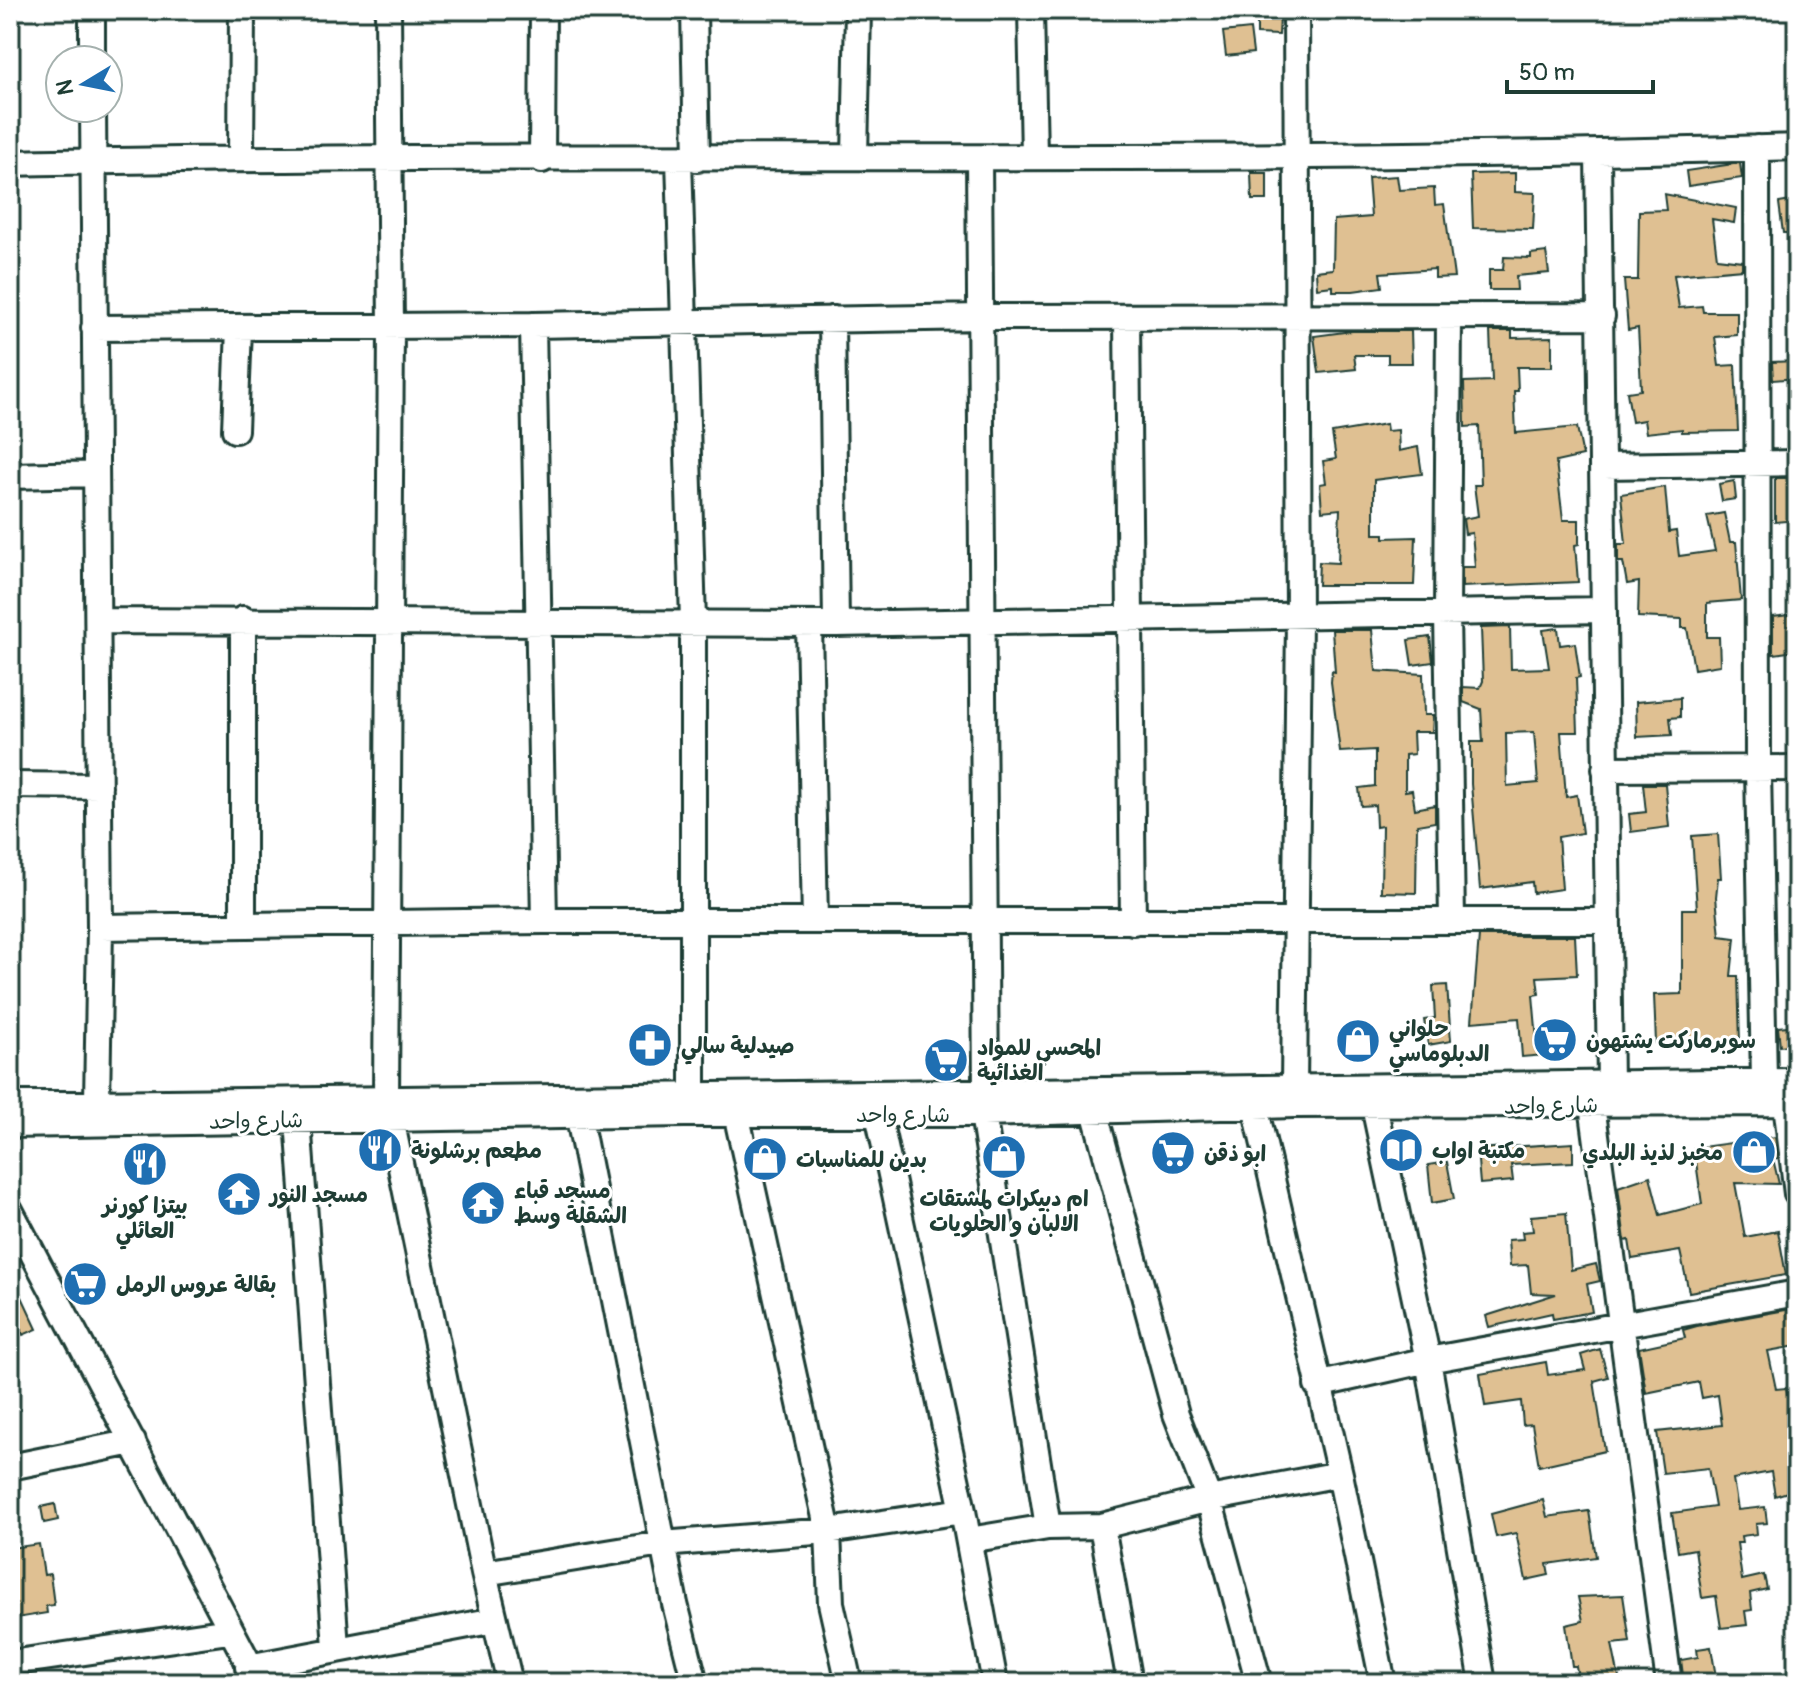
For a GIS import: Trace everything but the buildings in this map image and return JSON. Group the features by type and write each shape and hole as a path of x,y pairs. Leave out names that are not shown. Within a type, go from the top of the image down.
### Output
{"street":[{"path":"92,10 92,44"},
{"path":"241,159 242,10"},
{"path":"388,10 387,159 391,327 388,1109 484,1573 510,1683"},
{"path":"542,160 543,10"},
{"path":"693,1097 693,621 681,322 694,10"},
{"path":"855,157 858,10"},
{"path":"1031,10 1034,156"},
{"path":"1294,1087 1299,617 1296,10"},
{"path":"93,124 100,927 97,1101"},
{"path":"10,163 241,159 1295,158 1797,147"},
{"path":"1757,148 1758,769 1764,1081"},
{"path":"1598,153 1610,1085"},
{"path":"979,158 984,1104 1048,1527"},
{"path":"94,328 391,327 982,317 1602,316"},
{"path":"1127,318 1133,922"},
{"path":"1449,318 1447,614 1452,919"},
{"path":"832,319 836,624"},
{"path":"533,325 544,921"},
{"path":"235,430 239,328"},
{"path":"1603,466 1797,463"},
{"path":"10,476 95,474"},
{"path":"98,621 389,619 836,624 1604,610"},
{"path":"243,619 243,925"},
{"path":"809,624 815,921"},
{"path":"1605,769 1797,768"},
{"path":"10,785 99,786"},
{"path":"100,927 389,926 544,921 1297,924 1452,919 1608,921"},
{"name":"شارع واحد","path":"517,1106 579,1118 736,1113 878,1114 984,1104 1153,1099 1294,1087 1797,1081"},
{"name":"شارع واحد","path":"10,1104 97,1101 388,1109 693,1097 984,1104 1094,1110 1153,1099 1255,1106 1791,1103"},
{"path":"1791,1103 1797,1194"},
{"path":"1592,1105 1669,1683"},
{"path":"1255,1106 1340,1474 1383,1683"},
{"path":"1374,1106 1428,1360 1483,1683"},
{"name":"شارع واحد","path":"10,1125 298,1120 388,1109"},
{"path":"1094,1110 1176,1414 1209,1499 1259,1683"},
{"path":"736,1113 828,1531 831,1603 849,1683"},
{"path":"878,1114 969,1540 995,1683"},
{"path":"579,1118 662,1544 695,1683"},
{"path":"298,1120 336,1647"},
{"path":"10,1210 254,1675 336,1647 495,1620"},
{"path":"1317,1385 1428,1360 1797,1293"},
{"path":"10,1467 133,1442"},
{"path":"969,1540 1048,1527 1102,1526 1209,1499 1340,1474"},
{"path":"484,1573 662,1544 828,1531 963,1511"},
{"path":"1102,1526 1130,1683"},
{"path":"10,1663 229,1631"}],"place":[{"name":"سوبرماركت يشتهون","path":"1555,1040"},
{"name":"حلواني الدبلوماسي","path":"1358,1041"},
{"name":"صيدلية سالي","path":"650,1045"},
{"name":"المحسي للمواد الغذائية","path":"946,1060"},
{"name":"مطعم برشلونة","path":"380,1150"},
{"name":"مكتبة اواب","path":"1401,1150"},
{"name":"مخبز لذيذ البلدي","path":"1754,1152"},
{"name":"ابو ذقن","path":"1173,1153"},
{"name":"ام دبيكرات لمشتقات الالبان و الحلويات","path":"1004,1157"},
{"name":"بدين للمناسبات","path":"765,1159"},
{"name":"بيتزا كورنر العائلي","path":"145,1164"},
{"name":"مسجد النور","path":"239,1194"},
{"name":"مسجد قباء الشقلة وسط","path":"483,1203"},
{"name":"بقالة عروس الرمل","path":"85,1284"}]}
